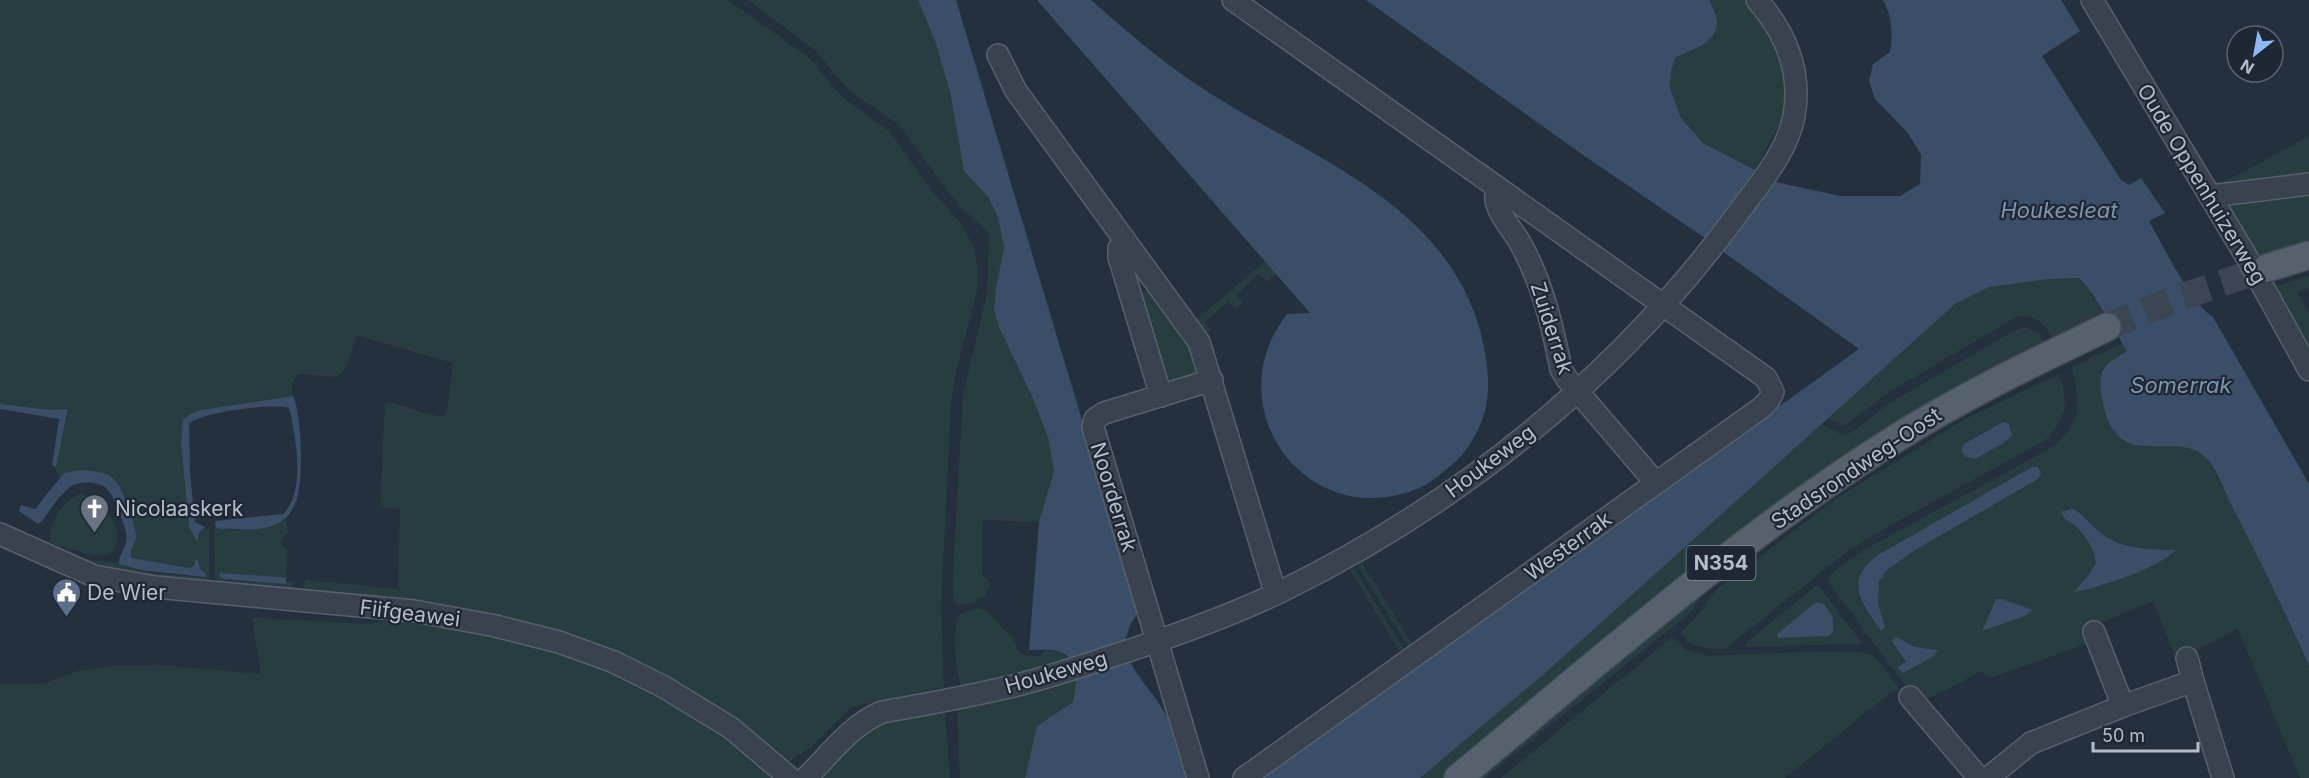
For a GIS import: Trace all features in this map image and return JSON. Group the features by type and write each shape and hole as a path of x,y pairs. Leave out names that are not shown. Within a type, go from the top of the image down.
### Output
{"main road":[{"path":"2267,268 2309,255"},
{"name":"Stadsrondweg-Oost","path":"1458,778 1678,597 1791,508 1894,439 1965,396 2107,327"}],"street":[{"path":"1233,0 1664,305"},
{"name":"Houkeweg","path":"807,778 868,718 882,712 1003,689 1063,672 1149,644 1277,593 1350,555 1430,506 1502,454 1577,392 1664,305 1714,246 1784,146 1790,130 1797,87 1791,55 1777,24 1757,0"},
{"name":"Oude Oppenhuizerweg","path":"2092,0 2211,196 2309,370"},
{"path":"998,55 1016,91 1199,342 1277,593"},
{"path":"2211,196 2309,184"},
{"name":"Zuiderrak","path":"1498,188 1494,194 1496,205 1521,244 1533,268 1552,326 1561,369 1566,379 1656,483"},
{"path":"1125,240 1119,248 1119,257 1161,396"},
{"name":"Westerrak","path":"1244,778 1761,408 1769,400 1773,392 1766,378 1664,305"},
{"name":"Noorderrak","path":"1149,644 1093,427 1095,419 1104,413 1212,380"},
{"name":"Fiifgeawei","path":"0,534 94,576 155,587 414,611 496,626 559,642 614,662 664,687 732,728 790,778"},
{"path":"2094,632 2123,706"},
{"path":"1149,644 1198,778"},
{"path":"2187,658 2223,778"},
{"path":"1988,778 2031,743 2193,681"},
{"path":"1910,697 1979,778"}],"green space":[{"path":"0,0 728,0 801,52 811,60 842,97 890,132 932,191 960,222 975,249 977,291 956,372 951,403 941,606 944,687 851,707 811,747 788,763 611,655 304,593 305,580 398,589 400,510 380,507 385,404 388,401 443,417 447,411 453,363 356,335 348,363 337,377 300,374 295,377 294,382 291,382 293,396 201,410 185,417 181,443 189,527 196,540 199,539 200,532 209,527 209,582 151,581 85,563 86,559 118,562 133,569 145,571 206,576 200,569 199,561 195,561 194,566 190,568 132,558 130,554 135,541 134,524 115,478 64,473 60,478 54,467 69,410 67,408 53,411 0,404"},
{"path":"748,0 918,0 935,41 950,92 964,171 989,198 998,218 1004,247 996,288 1048,437 1054,471 1039,522 983,520 982,575 988,580 989,586 984,596 971,603 956,604 953,598 953,573 963,394 987,294 989,233 960,206 895,122 848,90 815,50"},
{"path":"1709,0 1744,0 1756,12 1781,60 1788,84 1783,117 1755,170 1703,143 1681,118 1670,88 1671,70 1676,57 1697,49 1717,13"},
{"path":"2309,136 2309,176 2213,187 2207,184 2228,180"},
{"path":"2309,188 2309,245 2253,262 2226,205 2231,200"},
{"path":"1265,261 1276,274 1267,282 1259,274 1236,295 1243,303 1235,309 1228,302 1205,322 1211,330 1205,336 1194,324 1196,320"},
{"path":"2309,276 2309,288 2297,292 2309,313 2309,353 2268,288"},
{"path":"2079,278 2092,293 2107,317 2052,338 2038,320 2022,316 2016,317 1883,396 1848,424 1842,426 1828,418 1955,304 1989,287 2050,279"},
{"path":"1148,290 1192,339 1202,373 1166,386 1139,296"},
{"path":"2026,327 2040,334 2044,345 1995,370 1446,778 1372,778 1597,625 1822,423 1842,435 1852,432 1888,404 2015,330"},
{"path":"2123,343 2127,351 2103,368 2142,447 2164,445 2192,449 2207,458 2255,548 2309,666 2309,778 2300,778 2238,629 2176,659 2153,601 2081,631 2086,644 1990,678 1980,671 1924,700 1911,693 1829,583 1828,577 1871,546 2049,449 2060,440 2068,431 2076,413 2077,393 2072,367","holes":["2073,508 2101,533 2118,542 2136,547 2174,550 2075,591 2096,563 2084,537 2063,517 2066,509","1915,550 1887,570 1879,583 1881,630 1862,603 1858,588 1862,572 1878,555","2002,599 2029,613 1983,630 1993,604"]},
{"path":"2059,374 2064,394 2064,409 2058,424 2046,440 1880,531 1844,554 1725,649 1694,645 1680,633 1716,590 1837,498 1965,419","holes":["1988,429 2012,436 1975,459 1962,450 1965,443"]},
{"path":"80,494 98,503 113,521 117,531 117,541 114,549 105,556 83,553 51,543 51,529 57,514 68,502"},
{"path":"286,519 288,532 281,540 282,545 288,550 286,578 220,573 225,579 286,584 287,581 293,582 291,593 218,587 215,575 214,524 217,528 242,530 270,526"},
{"path":"1362,563 1413,645 1409,648 1358,566"},
{"path":"1354,568 1405,651 1401,654 1350,570"},
{"path":"1816,586 1820,587 1862,643 1744,647 1748,641"},
{"path":"1706,589 1691,612 1485,778 1469,778"},
{"path":"976,608 992,616 1011,636 1021,654 1042,657 1043,651 1059,651 1071,662 964,689 958,675 955,641 957,621 959,615"},
{"path":"252,617 363,624 410,619 448,623 583,658 693,712 782,778 0,778 0,684 45,683 78,671 111,666 161,665 261,674"},
{"path":"1672,637 1685,649 1709,656 1823,651 1860,652 1873,656 1879,661 1899,689 1885,697 1785,778 1501,778"},
{"path":"1077,677 1073,702 1037,726 1025,778 960,778 957,709"},
{"path":"945,709 950,778 820,778 824,770 877,721"}],"water":[{"path":"918,0 956,0 1135,597 1138,613 1131,623 1123,646 1135,670 1170,722 1189,778 1025,778 1037,726 1073,702 1075,688 1074,666 1065,655 1055,650 1029,650 1039,522 1054,471 1048,437 1032,396 999,327 994,310 1004,247 998,218 989,198 964,171 950,92 935,41"},
{"path":"1037,0 1091,0 1152,52 1190,80 1367,186 1407,217 1441,253 1467,296 1484,347 1488,373 1486,409 1477,432 1461,456 1431,482 1412,491 1392,496 1362,498 1335,492 1310,479 1290,461 1274,438 1264,412 1261,383 1266,354 1287,314 1310,313"},
{"path":"1366,0 1709,0 1715,12 1716,30 1705,43 1676,57 1671,70 1670,88 1681,118 1703,143 1755,170 1705,238 1583,155"},
{"path":"1883,0 2061,0 2080,31 2042,56 2121,180 2129,185 2141,178 2165,213 2149,221 2187,287 2213,317 2309,484 2309,666 2272,585 2210,462 2196,451 2184,447 2134,444 2123,440 2114,431 2102,401 2101,376 2107,364 2127,351 2092,293 2079,278 2050,279 1989,287 1955,304 1544,674 1420,778 1262,778 1859,349 1722,251 1776,182 1840,196 1900,196 1920,184 1921,154 1907,132 1875,99 1869,81 1873,64 1890,52 1891,25"},
{"path":"293,396 300,434 299,488 291,512 272,526 258,529 222,529 216,528 215,521 283,514 290,504 295,492 297,464 289,408 268,407 221,412 189,424 190,473 195,522 205,527 196,540 189,527 181,442 183,420 190,414 201,410"},
{"path":"0,404 50,410 68,409 56,467 52,465 59,419 0,409"},
{"path":"2003,422 2009,424 2012,436 1975,459 1964,456 1961,450 1965,443"},
{"path":"2032,467 2038,467 2041,473 2038,479 1915,550 1887,570 1879,582 1878,604 1885,627 1881,631 1867,611 1859,592 1858,583 1867,564 1878,555"},
{"path":"81,470 106,474 117,482 131,514 136,535 131,552 132,558 190,568 194,566 195,560 198,560 200,569 206,574 205,577 140,570 119,564 127,538 126,533 110,493 100,484 83,483 69,488 38,524 19,511 21,505 35,509 64,473"},
{"path":"2072,508 2101,533 2118,543 2127,546 2176,550 2156,564 2128,576 2074,592 2096,563 2091,547 2085,538 2061,512"},
{"path":"220,573 286,578 286,584 225,579 219,576"},
{"path":"1996,599 2033,610 2025,616 1982,631"},
{"path":"1816,602 1824,604 1833,618 1833,632 1829,636 1778,638 1777,634"},
{"path":"1896,637 1915,647 1938,650 1932,657 1903,673 1898,667 1906,662 1892,641"}],"tunnel":[{"path":"2107,327 2178,298 2267,268"}],"place":[{"name":"Nicolaaskerk","path":"94,534"},
{"name":"De Wier","path":"66,618"}],"water label":[{"name":"Houkesleat","path":"2059,210"},
{"name":"Somerrak","path":"2181,385"}]}
